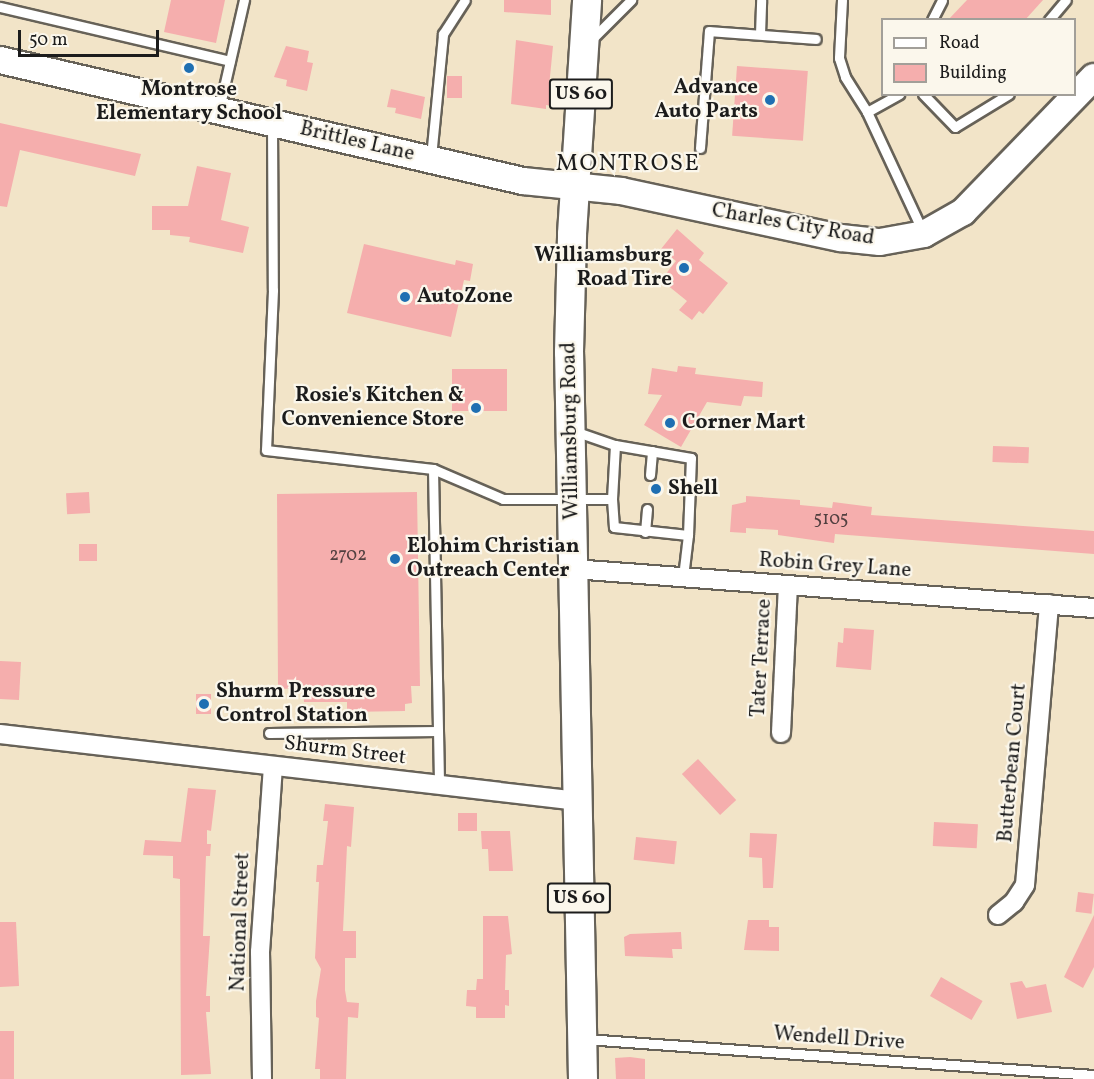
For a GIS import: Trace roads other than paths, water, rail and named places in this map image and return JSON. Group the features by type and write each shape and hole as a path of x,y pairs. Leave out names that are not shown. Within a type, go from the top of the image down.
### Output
{"main road":[{"name":"Williamsburg Road","path":"583,1079 569,430 574,188 587,0"},
{"name":"Brittles Lane","path":"0,60 523,181 574,188"},
{"name":"Charles City Road","path":"1076,96 1094,77"},
{"name":"Charles City Road","path":"574,188 621,191 855,241 895,241 924,234 976,201 1076,96"}],"street":[{"name":"Robin Grey Lane","path":"573,568 1094,608"},
{"name":"Tater Terrace","path":"781,733 788,585"},
{"name":"Butterbean Court","path":"998,915 1014,902 1024,885 1049,604"},
{"name":"Shurm Street","path":"0,734 578,801"},
{"name":"National Street","path":"262,1079 261,940 273,766"}],"lane":[{"path":"219,109 244,0"},
{"path":"431,159 439,53 443,34 465,0"},
{"path":"585,46 631,0"},
{"path":"760,34 761,0"},
{"path":"842,0 839,58 845,77 867,112 924,234"},
{"path":"933,18 942,0"},
{"path":"1051,18 1066,0"},
{"path":"0,7 230,61"},
{"path":"700,148 709,31 816,39"},
{"path":"867,112 895,96"},
{"path":"925,96 955,126 1006,96"},
{"path":"272,122 273,290 266,450 433,469 503,499 571,497 612,499"},
{"path":"569,430 615,445 691,458 688,536 683,577"},
{"path":"615,445 612,499 614,527 688,536"},
{"path":"650,475 652,451"},
{"path":"433,469 439,785"},
{"path":"645,532 647,509"},
{"path":"269,733 438,731"},
{"name":"Wendell Drive","path":"582,1039 1094,1075"}],"place":[{"name":"Montrose Elementary School","path":"189,68"},
{"name":"Advance Auto Parts","path":"770,100"},
{"name":"Williamsburg Road Tire","path":"684,268"},
{"name":"AutoZone","path":"405,297"},
{"name":"Rosie's Kitchen & Convenience Store","path":"476,408"},
{"name":"Corner Mart","path":"670,423"},
{"name":"Shell","path":"656,489"},
{"name":"Elohim Christian Outreach Center","path":"395,559"},
{"name":"Shurm Pressure Control Station","path":"204,704"}],"district":[{"name":"MONTROSE","path":"628,165"}]}
